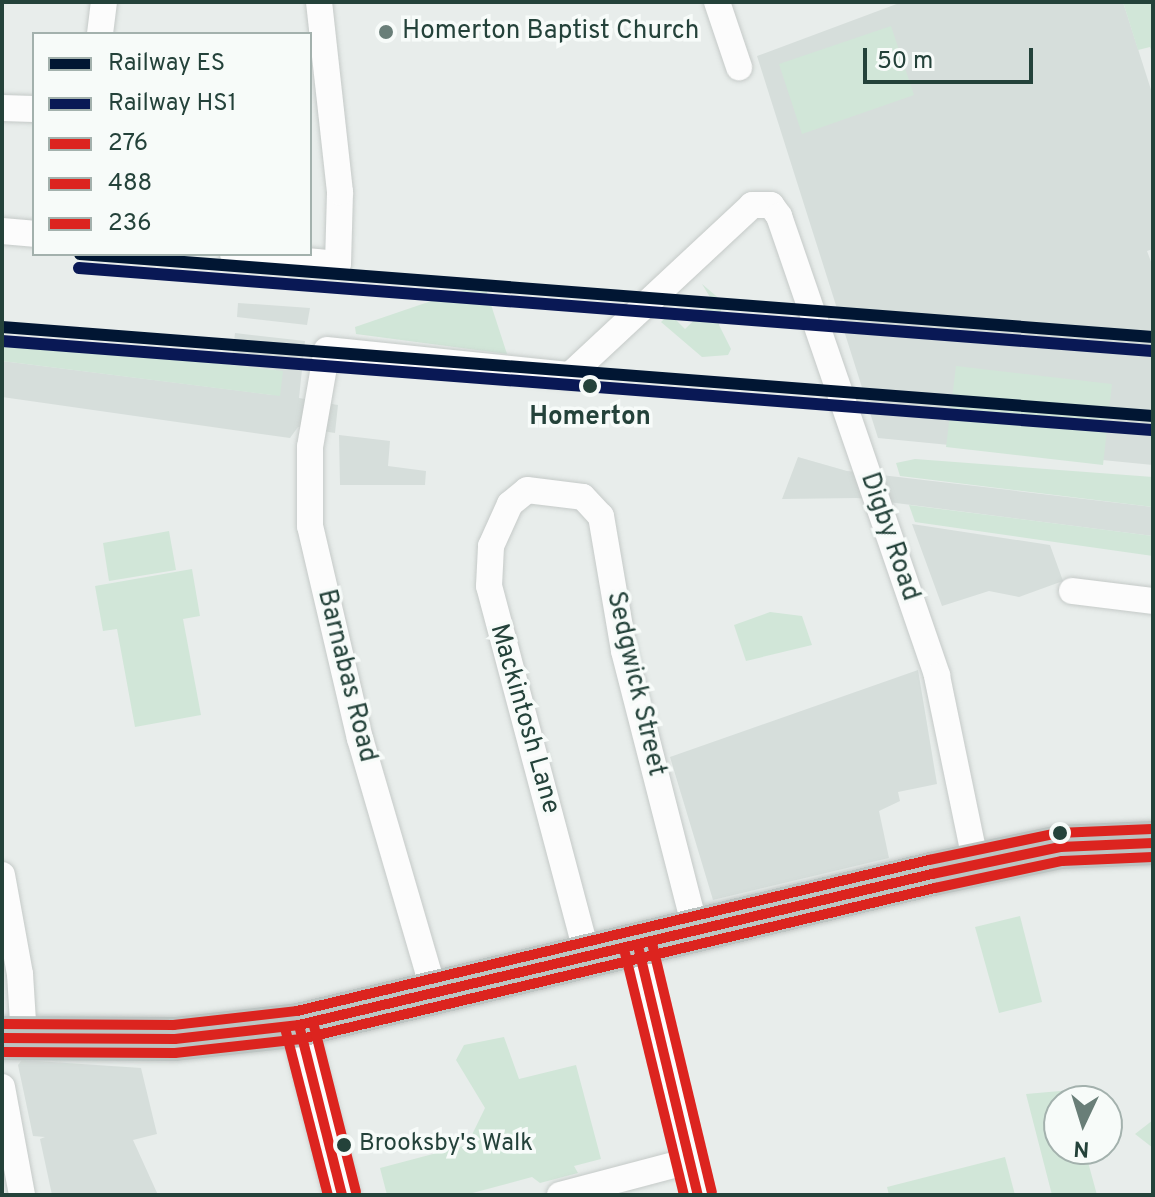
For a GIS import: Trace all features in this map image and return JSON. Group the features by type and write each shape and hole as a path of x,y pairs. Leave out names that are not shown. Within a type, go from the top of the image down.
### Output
{"highway":[{"path":"13,1038 223,1036 299,1025 1060,847 1153,843"}],"street":[{"path":"100,32 104,2"},
{"path":"254,256 338,264 340,192 320,84 319,2"},
{"path":"717,2 739,67"},
{"path":"2,108 32,109"},
{"name":"Digby Road","path":"327,350 570,375 740,211 763,204 779,216 937,676 976,865"},
{"path":"2,231 32,234"},
{"name":"Barnabas Road","path":"327,350 310,447 310,526 360,739 435,995"},
{"name":"Sedgwick Street","path":"527,490 583,497 598,510 624,651 696,931"},
{"name":"Mackintosh Lane","path":"527,490 510,504 491,546 489,586 588,958"},
{"path":"1072,591 1153,601"},
{"path":"2,875 20,974 13,1038"},
{"path":"638,946 698,1195"},
{"path":"299,1025 342,1195"},
{"path":"2,1087 22,1195"},
{"path":"560,1195 689,1161"}],"shaded area":[{"path":"902,2 1123,2 1153,96 1153,249 1147,251 1153,267 1153,465 878,438 757,56"},
{"path":"238,303 310,308 307,325 237,317"},
{"path":"235,333 305,341 299,398 338,405 335,433 298,427 290,438 2,397 2,361 273,395 276,370 231,365"},
{"path":"339,435 390,441 388,466 426,471 425,485 340,485"},
{"path":"798,457 847,471 1153,507 1153,536 857,498 782,499"},
{"path":"912,524 1050,545 1063,581 1019,597 989,591 942,606"},
{"path":"918,670 937,784 898,792 900,801 879,811 889,858 713,900 670,757"},
{"path":"22,1060 141,1068 157,1134 133,1140 158,1195 52,1195 40,1139 45,1137 33,1136 18,1065"}],"green space":[{"path":"1123,2 1153,2 1153,54 1150,47 1138,50"},
{"path":"891,26 914,95 802,134 779,64"},
{"path":"484,283 507,354 356,334 355,327"},
{"path":"702,284 722,301 719,325 731,349 728,355 702,357 661,322 670,314 685,329 713,302"},
{"path":"2,338 283,371 280,396 2,361"},
{"path":"956,366 1112,384 1103,465 946,447"},
{"path":"915,459 1153,477 1153,507 900,476 896,463"},
{"path":"909,505 1153,536 1153,556 915,522"},
{"path":"169,531 176,570 109,581 103,543"},
{"path":"192,569 200,616 183,619 201,715 135,727 117,629 103,631 95,586"},
{"path":"770,612 802,616 812,645 746,661 734,625"},
{"path":"1020,916 1042,1002 999,1013 975,927"},
{"path":"504,1037 519,1079 576,1065 601,1159 574,1166 578,1173 540,1183 532,1177 465,1195 387,1195 380,1168 467,1145 485,1108 456,1060 464,1045"},
{"path":"1043,1093 1043,1160 1026,1094"},
{"path":"1153,1120 1153,1148 1135,1134"},
{"path":"1005,1157 1015,1195 889,1195 887,1187"},
{"path":"1044,1165 1089,1165 1097,1195 1052,1195"}],"rail line":[{"name":"ES","path":"106,256 1153,337"},
{"name":"HS1","path":"79,268 1152,351"},
{"name":"ES","path":"2,327 1153,416"},
{"name":"HS1","path":"2,341 1152,430"}],"transit line":[{"name":"236","path":"2,1024 174,1025 297,1011 929,860 1058,833 1152,829"},
{"name":"276","path":"2,1038 175,1039 299,1025 932,874 1060,847 1153,843"},
{"name":"488","path":"2,1052 175,1053 301,1039 935,888 1062,861 1153,857"},
{"name":"236","path":"652,943 712,1192"},
{"name":"276","path":"638,946 698,1195"},
{"name":"488","path":"624,949 684,1195"},
{"name":"236","path":"313,1022 356,1192"},
{"name":"276","path":"299,1025 342,1195"},
{"name":"488","path":"285,1028 328,1195"}],"place":[{"name":"Homerton Baptist Church","path":"386,32"},
{"name":"Homerton","path":"590,386"},
{"name":"Brooksby's Walk","path":"344,1145"}]}
